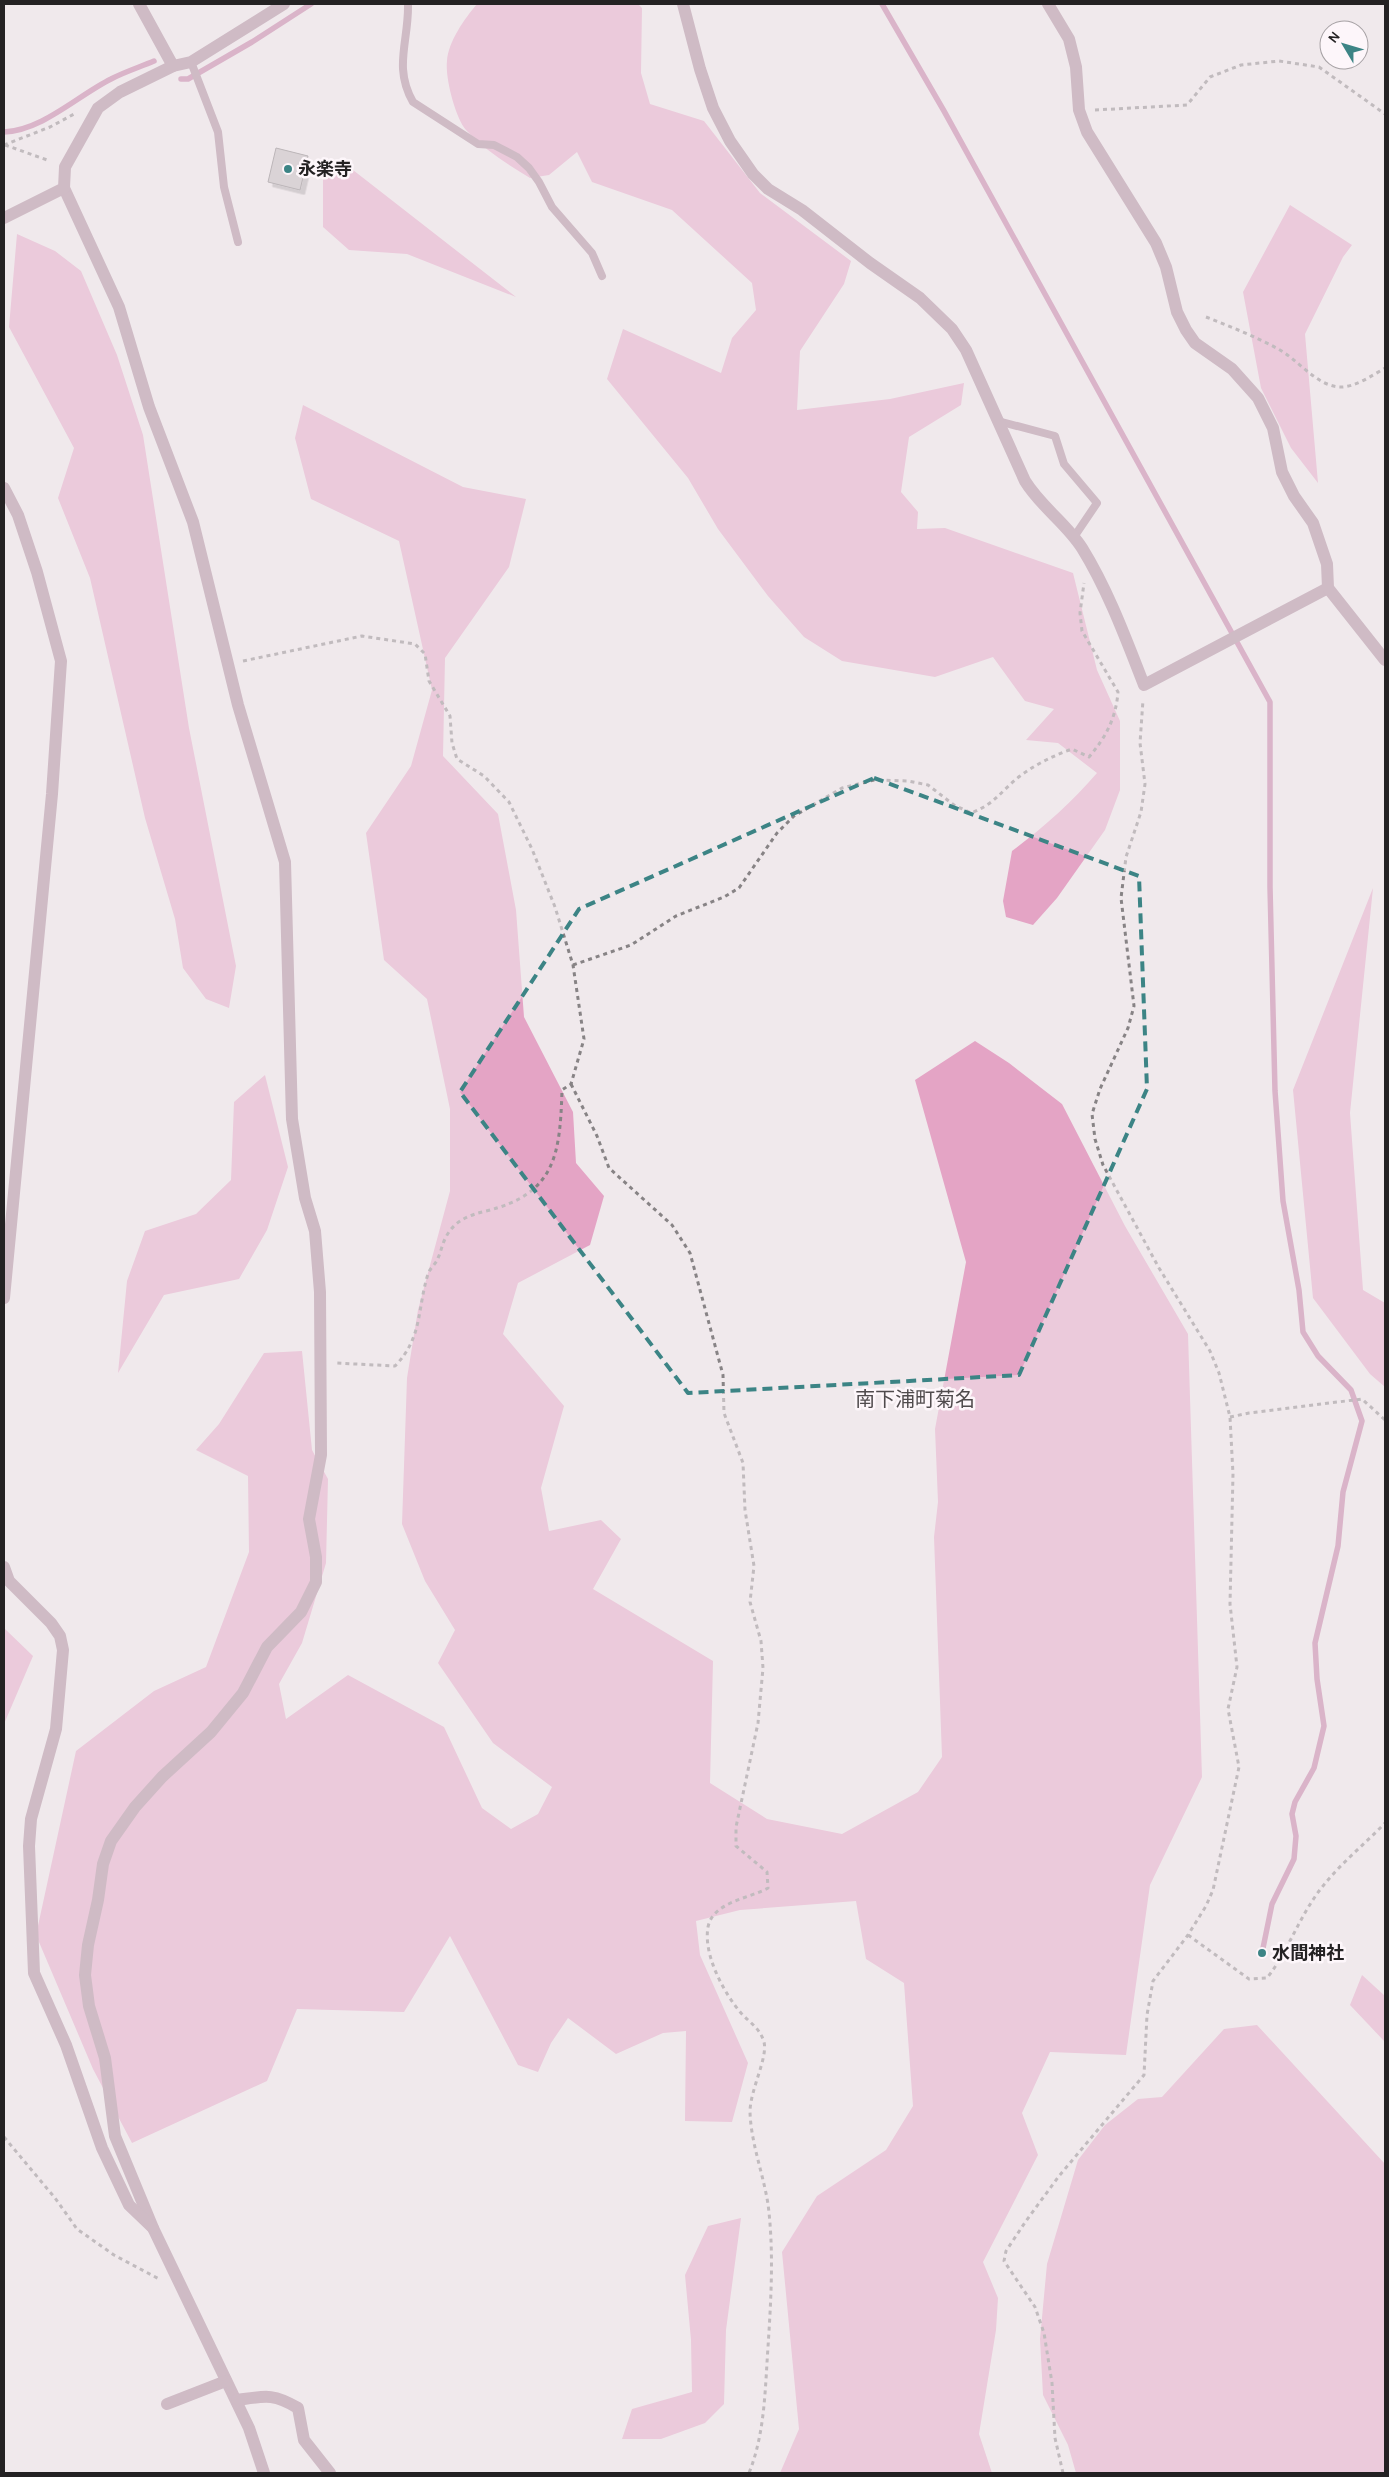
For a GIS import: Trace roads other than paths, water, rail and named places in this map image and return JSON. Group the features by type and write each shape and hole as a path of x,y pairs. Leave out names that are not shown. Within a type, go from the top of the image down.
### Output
{"street":[{"path":"139,4 173,66"},
{"path":"264,2473 249,2428 237,2400 226,2381 153,2228 115,2136 105,2058 86,1990 88,1945 98,1900 103,1864 111,1841 135,1807 162,1777 211,1732 243,1693 268,1647 301,1612 316,1582 316,1557 309,1519 322,1455 319,1261 292,1119 285,862 250,747 193,522 150,407 119,308 64,188 65,167 98,108 120,92 173,66 191,62 284,4"},
{"path":"683,4 700,69 713,108 730,141 753,174 768,189 802,210 935,310 952,329 966,350 1025,481 1037,500 1074,537 1088,562 1129,646 1144,685 1328,588"},
{"path":"1048,4 1068,39 1076,67 1079,110 1087,132 1156,243 1166,267 1177,312 1186,330 1195,343 1232,369 1258,398 1268,414 1273,428 1282,472 1294,496 1313,523 1327,564 1328,588 1385,660"},
{"path":"4,218 64,188"},
{"path":"4,488 18,515 37,572 61,661 52,794 4,1298"},
{"path":"4,1567 9,1580 52,1623 60,1636 63,1650 56,1729 31,1819 34,1973 66,2045 102,2148 129,2205 153,2228"},
{"path":"167,2404 226,2381"},
{"path":"237,2400 261,2397 281,2398 298,2408 304,2440 330,2473"}],"lane":[{"path":"408,4 406,39 401,63 406,91 413,102 478,144 494,145 517,157 529,168 540,182 552,207 592,252 602,276"},
{"path":"191,62 218,132 224,187 238,242"},
{"path":"998,421 1055,436 1064,464 1097,502 1074,537"}],"waterway":[{"path":"181,79 188,79 252,42 311,4"},
{"path":"882,4 944,111 1270,702 1270,887 1275,1091 1283,1201 1299,1290 1303,1332 1318,1356 1351,1390 1362,1421 1343,1492 1338,1546 1315,1643 1317,1679 1324,1726 1314,1768 1295,1802 1292,1814 1296,1836 1294,1859 1272,1904 1262,1953"},
{"path":"4,132 18,130 46,119 111,79 154,61"}],"place":[{"name":"永楽寺","path":"288,169"},
{"name":"水間神社","path":"1262,1953"}],"district":[{"name":"南下浦町菊名","path":"915,1399"}]}
